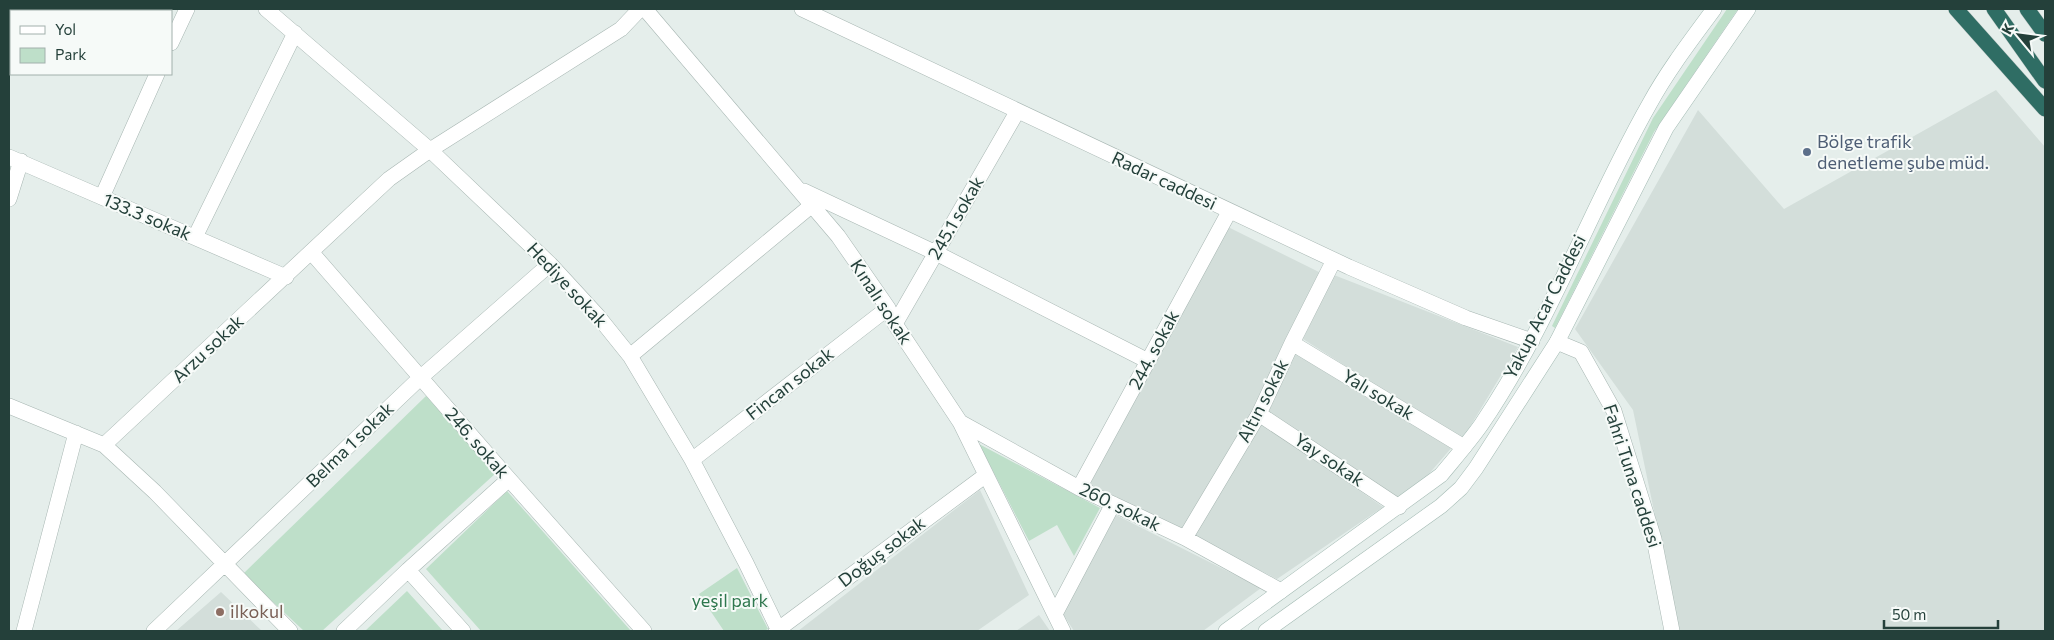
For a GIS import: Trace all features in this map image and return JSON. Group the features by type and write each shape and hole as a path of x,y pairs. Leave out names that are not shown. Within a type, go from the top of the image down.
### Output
{"highway":[{"path":"1956,9 2045,109"},
{"path":"1994,9 2045,82"},
{"path":"2027,9 2045,34"}],"street":[{"path":"172,41 187,9"},
{"name":"Hediye sokak","path":"266,9 430,150 550,264 597,315 630,356 692,460 746,563 778,631"},
{"name":"Arzu sokak","path":"104,445 312,253 389,179 430,150 621,29 640,9"},
{"name":"Kınalı sokak","path":"645,9 838,236 888,308 895,324 960,422 1063,631"},
{"name":"Radar caddesi","path":"802,9 1228,212 1466,318 1532,341"},
{"name":"Yakup Acar Caddesi","path":"1226,631 1441,475 1464,447 1482,424 1532,341 1598,202 1650,101 1714,9"},
{"name":"Yakup Acar Caddesi","path":"1266,631 1441,506 1461,488 1482,459 1557,342 1666,128 1748,9"},
{"path":"195,237 295,33"},
{"path":"102,197 157,75"},
{"name":"245.1 sokak","path":"895,324 1017,112"},
{"path":"9,199 15,159"},
{"name":"133.3 sokak","path":"15,159 286,277"},
{"path":"798,188 936,253 1148,362"},
{"path":"630,356 812,205"},
{"name":"244. sokak","path":"1079,488 1228,212"},
{"name":"246. sokak","path":"312,253 644,631"},
{"name":"Altın sokak","path":"1184,538 1260,414 1292,343 1334,260"},
{"name":"Belma 1 sokak","path":"154,631 420,378 550,264"},
{"name":"Fincan sokak","path":"692,460 888,308"},
{"name":"Fahri Tuna caddesi","path":"1557,342 1581,352 1614,411 1654,540 1672,631"},
{"name":"Yalı sokak","path":"1292,343 1464,447"},
{"path":"9,406 104,445 155,492 290,631"},
{"name":"Yay sokak","path":"1260,414 1399,506"},
{"name":"260. sokak","path":"960,422 1079,488 1184,538 1281,591"},
{"path":"24,631 76,433"},
{"name":"Doğuş sokak","path":"778,631 986,474"},
{"path":"344,631 408,570 509,479"},
{"path":"1055,614 1113,504"},
{"path":"408,570 463,631"}],"shaded area":[{"path":"1996,90 2045,147 2045,631 1679,631 1633,410 1575,329 1698,110 1784,209"},
{"path":"1228,227 1323,274 1252,417 1182,530 1090,484"},
{"path":"1334,275 1518,347 1462,440 1303,339"},
{"path":"1294,353 1453,446 1428,475 1400,501 1267,413"},
{"path":"1262,423 1383,507 1277,579 1193,536"},
{"path":"980,490 1029,595 977,631 798,631"},
{"path":"1116,515 1261,588 1203,631 1074,631 1063,614"},
{"name":"ilkokul","path":"221,592 262,631 176,631"},
{"path":"1039,615 1050,631 1016,631"}],"green space":[{"path":"1727,9 1738,9 1654,132 1555,328 1552,326 1653,118"},
{"path":"426,396 496,473 322,631 304,631 243,574"},
{"path":"979,444 1100,508 1074,556 1057,525 1029,541"},
{"path":"507,491 631,631 481,631 426,569"},
{"name":"yeşil park","path":"737,568 768,629 764,631 724,631 699,594"},
{"path":"407,591 443,631 365,631"}],"place":[{"name":"Bölge trafik denetleme şube müd.","path":"1807,152"},
{"name":"ilkokul","path":"220,612"}]}
